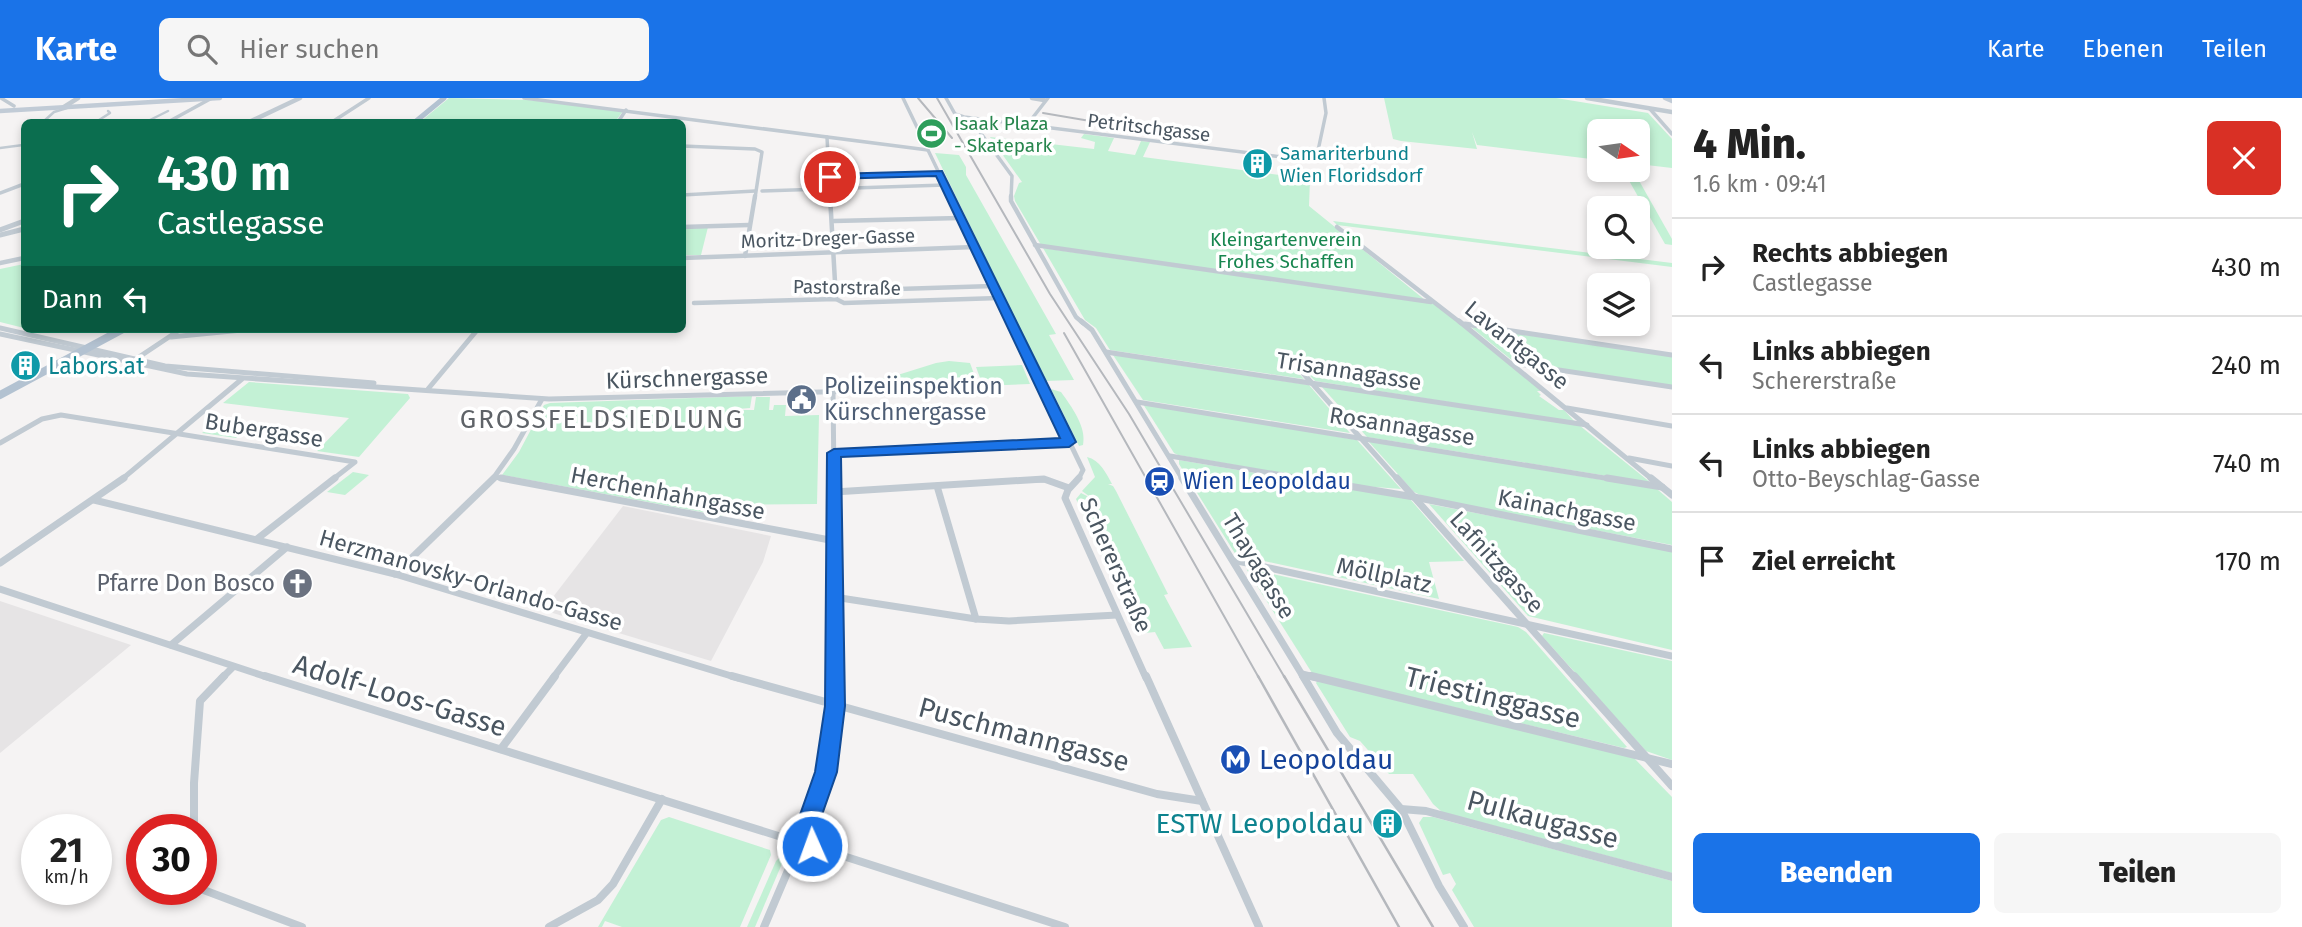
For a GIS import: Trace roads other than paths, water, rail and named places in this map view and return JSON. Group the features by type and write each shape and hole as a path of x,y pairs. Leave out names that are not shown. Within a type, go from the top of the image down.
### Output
{"main road":[{"path":"66,107 187,98"},
{"path":"0,110 220,98"},
{"path":"419,119 444,98"},
{"path":"1665,98 1672,101"},
{"path":"0,395 107,333"},
{"path":"0,389 115,333"}],"street":[{"path":"1,98 14,106"},
{"path":"46,119 78,98"},
{"path":"174,119 212,98"},
{"path":"255,119 300,98"},
{"path":"337,119 369,98"},
{"path":"524,98 928,150"},
{"path":"557,102 565,98"},
{"name":"Schererstraße","path":"903,98 1083,472 1069,488 1065,498 1259,927"},
{"path":"946,98 957,115 982,120"},
{"path":"1027,125 1046,102 1046,99 1032,98"},
{"name":"Petritschgasse","path":"982,120 1313,161 1316,160 1326,113 1324,98"},
{"path":"1587,98 1672,112"},
{"path":"248,119 289,103"},
{"path":"1650,108 1672,134"},
{"path":"101,119 110,113 108,110"},
{"path":"620,119 626,110"},
{"path":"152,119 168,111"},
{"name":"Thayagasse","path":"982,120 977,128 1013,176 1010,199 1076,317 1091,328 1337,733 1401,809 1439,886 1464,927"},
{"path":"827,137 834,221 836,299"},
{"path":"0,147 21,143"},
{"path":"686,146 755,149 762,152 745,256"},
{"path":"830,177 939,173"},
{"path":"0,193 21,185"},
{"path":"762,191 944,185"},
{"path":"686,195 755,191"},
{"path":"834,221 960,218"},
{"path":"0,232 21,223"},
{"path":"686,227 749,225"},
{"name":"Lavantgasse","path":"1337,227 1511,362 1672,495"},
{"path":"0,232 21,229"},
{"path":"746,240 821,237"},
{"path":"1035,244 1436,303"},
{"name":"Moritz-Dreger-Gasse","path":"686,258 974,247"},
{"path":"0,263 21,259"},
{"name":"Pastorstraße","path":"835,291 993,286"},
{"name":"Pastorstraße","path":"694,303 836,299 844,303 999,298"},
{"path":"1463,324 1672,355"},
{"name":"Kürschnergasse","path":"0,328 162,370 542,399 978,388"},
{"path":"136,359 176,333"},
{"path":"171,337 212,333"},
{"path":"428,390 475,333"},
{"name":"Kürschnergasse","path":"0,334 193,369 365,382 398,388"},
{"name":"Trisannagasse","path":"1106,352 1587,425"},
{"path":"1511,362 1672,387"},
{"name":"Lafnitzgasse","path":"1294,363 1672,786"},
{"path":"0,563 94,500 249,373"},
{"path":"805,832 826,772 835,706 833,392"},
{"path":"395,574 495,477 542,399"},
{"name":"Rosannagasse","path":"1137,402 1662,487"},
{"path":"1567,408 1672,426"},
{"name":"Bubergasse","path":"0,443 45,418 61,415 355,461 257,539"},
{"path":"834,453 1069,442"},
{"path":"1170,456 1414,498"},
{"path":"1627,457 1672,466"},
{"name":"Herchenhahngasse","path":"495,477 835,541"},
{"path":"834,492 1047,479 1069,488"},
{"path":"937,485 976,619"},
{"name":"Kainachgasse","path":"1414,498 1672,549"},
{"name":"Herzmanovsky-Orlando-Gasse","path":"94,500 395,574 586,634 835,706"},
{"path":"172,645 287,547"},
{"name":"Möllplatz","path":"1233,560 1672,656"},
{"name":"Adolf-Loos-Gasse","path":"0,589 233,667 788,839"},
{"path":"834,597 976,619 1009,621 1117,615"},
{"path":"501,749 586,634"},
{"path":"194,814 200,701 233,667"},
{"name":"Triestinggasse","path":"1303,674 1672,764"},
{"name":"Puschmanngasse","path":"835,706 1157,794 1202,801"},
{"path":"549,927 598,900 613,884 662,799"},
{"name":"Pulkaugasse","path":"1401,809 1426,811 1672,877"},
{"path":"796,832 805,832 811,838 812,846 805,853 795,853 789,849 788,839 796,832"},
{"path":"812,846 1065,927"},
{"path":"764,927 795,853"},
{"path":"217,895 302,927"}],"railway":[{"path":"918,98 952,138"},
{"path":"937,98 1050,294 1129,414 1285,678"},
{"path":"1043,113 1096,122"},
{"path":"1064,333 1259,678"},
{"path":"1258,676 1399,927"},
{"path":"1284,676 1433,927"}],"place":[{"name":"Isaak Plaza - Skatepark","path":"931,134"},
{"name":"Samariterbund Wien Floridsdorf","path":"1257,164"},
{"name":"Labors.at","path":"25,366"},
{"name":"Polizeiinspektion Kürschnergasse","path":"801,399"},
{"name":"Wien Leopoldau","path":"1160,481"},
{"name":"Pfarre Don Bosco","path":"298,583"},
{"name":"Leopoldau","path":"1236,759"},
{"name":"ESTW Leopoldau","path":"1387,823"}],"district":[{"name":"GROSSFELDSIEDLUNG","path":"602,419"}],"park label":[{"name":"Kleingartenverein Frohes Schaffen","path":"1286,250"}]}
